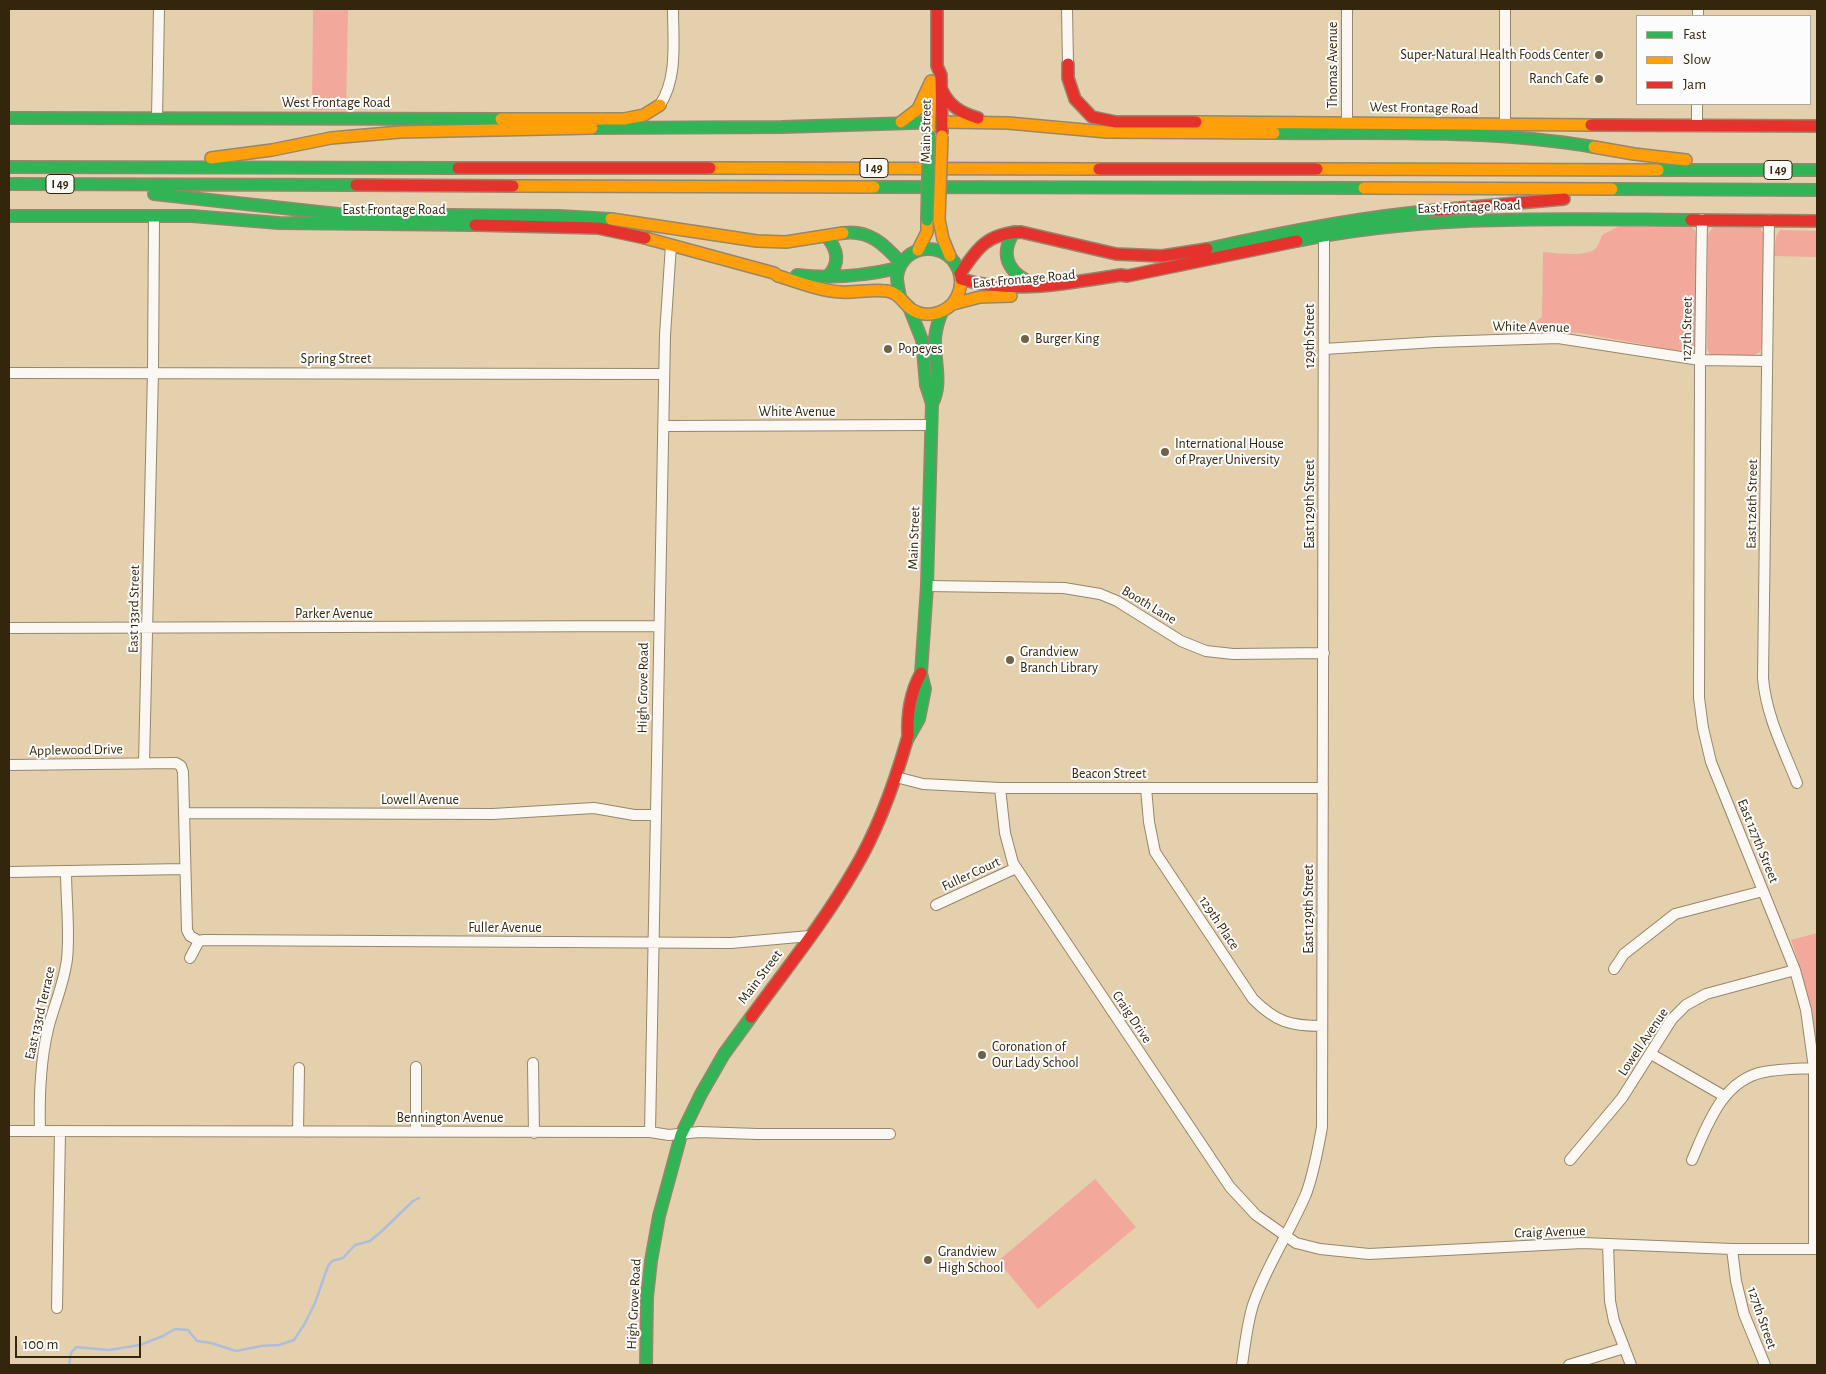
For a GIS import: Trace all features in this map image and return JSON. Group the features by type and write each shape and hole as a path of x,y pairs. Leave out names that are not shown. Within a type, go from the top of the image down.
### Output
{"main road":[{"name":"Main Street","path":"938,9 937,66 941,75 942,90 939,220 943,239 950,256"},
{"name":"West Frontage Road","path":"1068,64 1068,78 1075,99 1092,117 1116,122 1817,126"},
{"name":"Main Street","path":"918,250 927,232 931,81 937,66"},
{"path":"900,122 911,116 920,107 931,81"},
{"path":"942,90 946,100 955,109 985,122"},
{"name":"West Frontage Road","path":"9,118 624,119 643,116 660,105"},
{"path":"139,167 272,150 331,138 400,132 809,127 900,122 985,122 1108,132 1486,135 1519,137 1554,140 1667,158 1724,162 1739,170"},
{"name":"I 49","path":"9,167 1817,170"},
{"name":"I 49","path":"9,184 1817,190"},
{"path":"112,184 142,193 315,212 374,215 580,216 629,221 756,242 786,242 852,232 868,235 886,247 900,266"},
{"path":"961,277 980,245 992,237 1014,232 1116,254 1162,256 1186,253 1288,231 1367,218 1442,209 1622,193 1630,189"},
{"name":"East Frontage Road","path":"9,216 192,216 279,223 598,228 627,233 834,291 880,290 891,292 900,297"},
{"name":"East Frontage Road","path":"961,277 987,286 1038,286 1121,275 1127,276 1324,235 1404,224 1475,220 1702,219 1817,221"},
{"path":"1014,232 1009,238 1007,245 1012,269 1022,280 1038,286"},
{"path":"826,236 835,246 838,259 835,269 827,277"},
{"path":"927,248 936,249 950,256 955,261 961,277 960,290 953,304 942,312 924,314 908,307 900,297 896,283 900,266 908,256 918,250 927,248"},
{"name":"East Frontage Road","path":"774,273 827,277 862,276 900,266"},
{"name":"East Frontage Road","path":"953,304 980,297 1070,291 1122,280 1127,276"},
{"name":"Main Street","path":"654,1244 664,1194 681,1135 701,1094 724,1054 835,901 855,869 877,827 896,777 908,736 919,719 925,689 921,674 927,586 932,404 927,396 923,344 908,307"},
{"name":"Main Street","path":"932,404 938,395 934,335 936,322 942,312"},
{"name":"High Grove Road","path":"646,1365 647,1297 654,1244"}],"street":[{"path":"157,118 159,9"},
{"path":"660,105 670,86 672,74 673,9"},
{"path":"1067,9 1068,64"},
{"name":"Thomas Avenue","path":"1346,122 1347,9"},
{"path":"1505,9 1505,124"},
{"path":"1697,105 1697,125"},
{"name":"East 133rd Street","path":"144,763 153,372 154,217"},
{"name":"127th Street","path":"1701,440 1702,219"},
{"name":"East 126th Street","path":"1769,220 1763,678 1771,718 1797,782"},
{"name":"129th Street","path":"1324,235 1324,438"},
{"name":"High Grove Road","path":"650,1132 664,374 671,245"},
{"name":"White Avenue","path":"1324,349 1436,342 1558,338 1700,360 1767,361"},
{"name":"Spring Street","path":"9,373 664,374"},
{"name":"White Avenue","path":"663,426 932,425"},
{"name":"East 129th Street","path":"1242,1365 1246,1332 1253,1305 1265,1276 1306,1193 1322,1127 1324,438"},
{"name":"East 127th Street","path":"1701,440 1699,698 1703,728 1711,762 1795,970 1806,1010 1814,1068 1816,1248"},
{"name":"Booth Lane","path":"927,586 1064,588 1082,590 1100,594 1117,601 1181,641 1206,651 1233,654 1324,653"},
{"name":"Parker Avenue","path":"9,628 660,626"},
{"path":"144,763 176,763 182,766 187,930 190,936 199,941 190,958"},
{"name":"Applewood Drive","path":"9,765 144,763"},
{"name":"Beacon Street","path":"896,777 923,784 1000,788 1323,788"},
{"name":"Craig Drive","path":"1000,788 1005,833 1016,868 1230,1186 1256,1216 1285,1237"},
{"name":"129th Place","path":"1146,788 1149,822 1155,852 1253,999 1266,1012 1283,1022 1301,1026 1322,1026"},
{"name":"Lowell Avenue","path":"184,813 493,814 594,808 634,815 656,815"},
{"name":"Fuller Court","path":"936,905 1016,868"},
{"path":"9,872 185,869"},
{"name":"East 133rd Terrace","path":"40,1131 39,1094 43,1055 49,1028 63,984 67,958 66,871"},
{"path":"1614,969 1624,954 1675,914 1764,891"},
{"name":"Fuller Avenue","path":"199,941 731,943 810,936"},
{"name":"Lowell Avenue","path":"1570,1160 1622,1098 1672,1019 1686,1005 1706,994 1795,970"},
{"path":"1651,1054 1724,1096"},
{"path":"533,1063 534,1132"},
{"path":"416,1067 416,1132"},
{"path":"298,1131 299,1068"},
{"path":"1692,1160 1704,1132 1724,1096 1737,1085 1762,1072 1814,1068"},
{"name":"Bennington Avenue","path":"9,1131 650,1132 669,1135 699,1132 890,1134"},
{"path":"57,1308 60,1132"},
{"name":"Craig Avenue","path":"1285,1237 1296,1243 1320,1249 1369,1254 1583,1243 1732,1248 1816,1248"},
{"path":"1608,1244 1610,1301 1614,1321 1631,1365"},
{"name":"127th Street","path":"1732,1248 1736,1281 1744,1314 1765,1365"},
{"path":"1569,1365 1624,1348"}],"shaded area":[{"path":"313,9 348,9 346,110 312,110"},
{"path":"1621,225 1691,226 1695,231 1697,240 1694,348 1685,352 1580,333 1539,332 1534,323 1542,317 1543,252 1570,254 1591,251 1598,246 1602,235"},
{"path":"1717,226 1760,227 1764,235 1761,348 1760,352 1752,356 1713,356 1707,348 1708,235 1712,228"},
{"path":"1780,230 1817,231 1817,257 1774,256 1776,237"},
{"path":"1817,933 1817,1048 1807,993 1791,940"},
{"path":"1095,1179 1136,1227 1038,1309 998,1261"}],"waterway":[{"path":"69,1365 71,1353 76,1347 109,1350 140,1345 175,1329 188,1330 197,1341 211,1343 236,1351 279,1345 294,1340 315,1303 328,1266 332,1261 343,1258 355,1245 370,1241 413,1201 419,1198"}],"traffic: fast":[{"path":"9,118 501,119"},
{"path":"592,128 782,127 944,122"},
{"path":"1274,133 1475,135 1515,137 1594,147"},
{"path":"927,220 929,135"},
{"path":"9,167 458,168"},
{"path":"1658,170 1817,170"},
{"path":"9,184 356,185"},
{"path":"874,187 1364,188"},
{"path":"1612,189 1817,190"},
{"path":"154,194 338,214 559,216 611,219"},
{"path":"1207,249 1322,226 1438,210"},
{"path":"9,216 192,216 279,223 475,225"},
{"path":"1297,241 1346,232 1444,222 1543,219 1691,220"},
{"path":"1014,232 1007,250 1007,258 1010,265 1014,272 1038,285"},
{"path":"843,233 861,233 869,236 889,250 901,263"},
{"path":"826,236 833,246 836,256 834,267 827,277"},
{"path":"900,297 897,277 900,265 916,251 937,250 947,255 955,263 960,275"},
{"path":"797,275 848,276 898,268"},
{"path":"909,307 922,340 926,385 932,404"},
{"path":"907,740 919,719 925,689 921,673 927,586 932,404 938,380 935,338 942,312"},
{"path":"646,1365 647,1297 651,1261 659,1216 681,1135 701,1094 724,1054 751,1017"}],"traffic: slow":[{"path":"901,122 918,109 931,81"},
{"path":"929,132 931,86"},
{"path":"501,119 624,119 644,115 660,105"},
{"path":"944,122 1008,123 1107,132 1274,133"},
{"path":"1196,122 1591,125"},
{"path":"211,158 272,150 331,138 400,132 592,128"},
{"path":"939,220 942,136"},
{"path":"1594,147 1686,160"},
{"path":"710,168 1099,169"},
{"path":"1317,169 1658,170"},
{"path":"513,186 874,187"},
{"path":"1364,188 1612,189"},
{"path":"611,219 757,241 786,242 843,233"},
{"path":"918,250 927,232 927,220"},
{"path":"939,220 943,239 950,256"},
{"path":"645,238 774,273 778,276 825,290 841,292 875,290 891,292 911,309 922,314 938,313 953,303 960,290 960,275"},
{"path":"953,304 980,297 1011,296"}],"traffic: jam":[{"path":"937,9 937,66 941,75 942,132"},
{"path":"1068,64 1068,78 1075,99 1092,117 1116,122 1196,122"},
{"path":"942,90 952,105 966,114 978,118"},
{"path":"1591,125 1817,126"},
{"path":"458,168 710,168"},
{"path":"1099,169 1317,169"},
{"path":"356,185 513,186"},
{"path":"1438,210 1564,199"},
{"path":"1691,220 1817,221"},
{"path":"475,225 598,228 645,238"},
{"path":"960,274 984,244 1000,235 1010,233 1021,232 1116,254 1162,256 1207,249"},
{"path":"961,279 1001,286 1021,287 1061,284 1121,275 1127,276 1297,241"},
{"path":"908,736 910,703 921,673"},
{"path":"751,1017 817,927 863,855 885,807 907,740"}],"place":[{"name":"Super-Natural Health Foods Center","path":"1599,55"},
{"name":"Ranch Cafe","path":"1599,79"},
{"name":"Burger King","path":"1025,339"},
{"name":"Popeyes","path":"888,349"},
{"name":"International House of Prayer University","path":"1165,452"},
{"name":"Grandview Branch Library","path":"1010,660"},
{"name":"Coronation of Our Lady School","path":"982,1055"},
{"name":"Grandview High School","path":"928,1260"}]}
